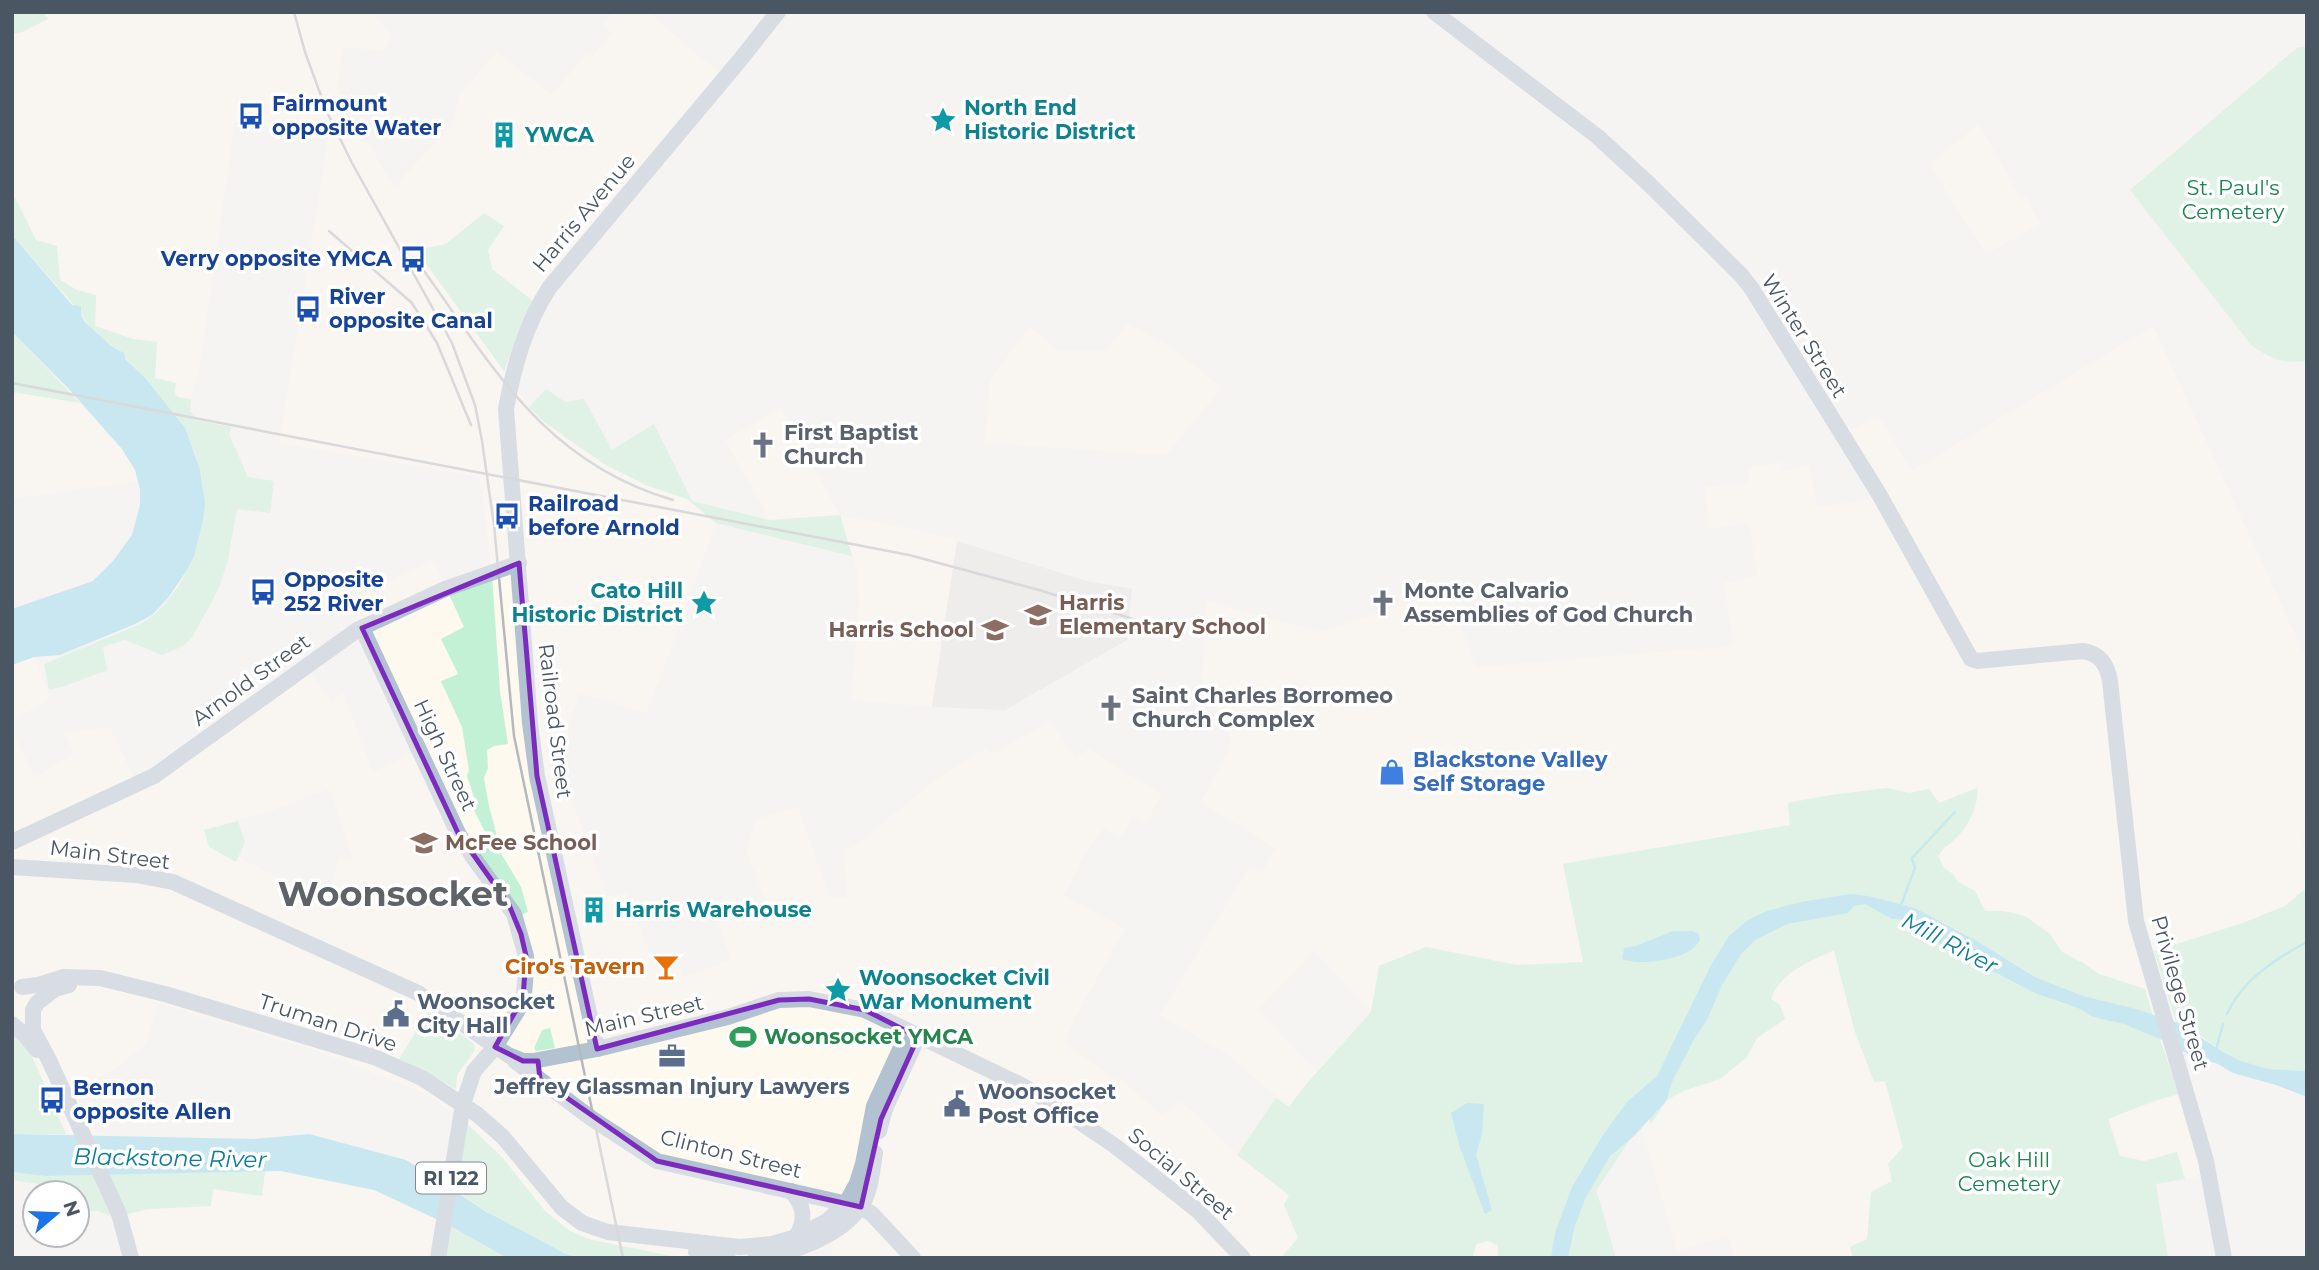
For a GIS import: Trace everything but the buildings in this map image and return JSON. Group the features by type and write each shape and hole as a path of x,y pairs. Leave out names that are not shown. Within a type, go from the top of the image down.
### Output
{"main road":[{"name":"Harris Avenue","path":"512,478 506,409 513,369 528,327 549,288 778,12"},
{"name":"Winter Street","path":"1434,12 1598,137 1741,275 1878,494 1971,659 1977,661 2083,651 2097,655"},
{"name":"Railroad Street","path":"512,478 516,565 537,776 597,1049"},
{"name":"Arnold Street","path":"12,842 154,776 320,655 362,628 446,589 516,565"},
{"name":"High Street","path":"362,628 458,833 509,905 521,934 526,956 523,998 502,1051"},
{"name":"Privilege Street","path":"2097,655 2108,670 2136,921 2211,1182 2224,1258"},
{"name":"Main Street","path":"12,867 152,877 173,882 418,993 502,1051 523,1061 597,1049 728,1017 779,1000 809,999 865,1010"},
{"name":"Truman Drive","path":"17,986 38,985 63,977 88,976 165,994 374,1058 422,1078 451,1096 494,1130 570,1215 617,1236 728,1258"},
{"name":"Truman Drive","path":"12,1023 23,1021 49,993 71,985 89,985 185,1002"},
{"path":"17,986 33,997 33,1030 99,1173 131,1258"},
{"name":"Social Street","path":"865,1010 1023,1086 1066,1112 1115,1146 1198,1211 1243,1258"},
{"path":"12,1023 30,1041 55,1075"},
{"path":"755,1258 781,1254 809,1244 852,1217 854,1205 867,1194 881,1119 913,1034"},
{"name":"Clinton Street","path":"502,1051 599,1124 657,1161 854,1205 872,1214 913,1258"},
{"name":"RI 122","path":"439,1258 465,1098 474,1071 502,1051"},
{"path":"540,1079 539,1070 545,1059"},
{"path":"791,1191 804,1212 796,1237"},
{"name":"Truman Drive","path":"608,1232 740,1247 772,1244 796,1237 854,1205"},
{"path":"114,1216 119,1258"}],"highlighted area":[{"path":"519,563 537,776 597,1049 779,1000 809,999 865,1010 918,1037 881,1119 861,1207 657,1161 540,1079 538,1061 523,1061 495,1047 523,998 526,956 521,934 509,905 458,833 362,628"}],"shaded area":[{"path":"43,12 377,12 376,17 391,37 384,51 343,47 337,89 394,187 451,126 461,92 497,52 552,95 587,53 592,57 612,33 603,25 614,12 648,12 724,77 534,302 492,269 487,250 484,213 446,244 417,250 530,407 571,442 604,464 646,485 687,499 716,523 646,713 580,694 569,725 565,783 608,897 627,892 650,954 673,951 683,977 731,960 718,923 768,905 746,852 756,819 798,807 830,898 847,898 844,850 855,846 956,766 987,748 992,754 1051,721 1076,758 1088,749 1161,794 1147,823 1133,816 1121,838 1104,828 1085,854 1064,895 1125,929 1075,1017 1065,1044 1094,1063 1113,1080 1117,1076 1163,1116 1179,1100 1237,1155 1289,1195 1284,1205 1298,1238 1281,1258 831,1258 834,1242 780,1258 682,1258 591,1240 570,1231 545,1211 513,1170 475,1130 426,1094 322,1053 158,1003 146,1045 110,1072 74,1089 97,1135 66,1134 30,1052 12,1029 12,730 35,777 74,754 64,733 110,727 135,780 304,664 332,701 343,693 373,772 415,752 347,601 433,560 464,627 458,674 441,682 462,727 469,770 467,776 475,800 471,802 488,838 521,887 502,855 484,778 488,768 487,750 508,744 500,692 492,575 480,477 279,443 329,134 235,122 201,359 191,399 175,397 155,378 157,342 133,339 95,326 96,295 77,290 60,280 57,246 36,240 22,208 12,195 12,34 20,33 47,19","holes":["329,789 354,862 340,857 327,896 297,887 239,857 204,830 271,811","428,1012 457,1075 456,1088 400,1059"]},
{"path":"1979,124 2021,198 2026,197 2041,224 1986,254 1929,164"},
{"path":"1127,323 1166,344 1222,387 1171,450 1164,455 985,443 990,381 1029,326 1059,351 1106,351"},
{"path":"2153,326 2307,660 2307,812 2304,818 2303,845 2307,858 2307,887 2285,906 2243,923 2154,951 2176,1022 2153,1016 2145,989 2099,974 2062,952 2050,934 2004,911 1985,911 1975,891 1958,882 1953,874 1944,868 1939,855 1943,847 1956,838 1978,798 1977,788 1938,803 1928,789 1909,793 1887,788 1788,802 1791,827 1563,864 1583,962 1517,965 1426,947 1379,966 1371,1012 1314,951 1258,1010 1317,1072 1289,1107 1225,1053 1160,1015 1250,865 1262,873 1275,848 1201,802 1231,741 1227,726 1202,680 1206,601 1319,632 1450,590 1475,667 1733,646 1723,583 1758,576 1748,522 1709,530 1705,486 1750,483 1748,468 1781,462 1784,470 1809,465 1818,507 1875,498 1840,436 1878,415 1912,471"},
{"path":"12,392 80,403 122,449 139,481 12,499"},
{"path":"781,408 840,515 770,520 725,440"},
{"path":"840,515 957,541 932,707 851,700 859,603 857,572"},
{"name":"Harris Elementary School","path":"957,541 1087,581 1132,589 1127,640 1005,710 932,707"},
{"path":"34,657 50,698 12,722 12,665"},
{"path":"1835,950 1854,1029 1874,1082 1885,1081 1903,1147 1888,1164 1892,1181 1871,1192 1867,1239 1850,1247 1853,1258 1735,1258 1728,1236 1677,1251 1641,1127 1667,1100 1683,1091 1720,1079 1747,1057 1757,1038 1785,1019 1771,999 1774,989 1795,969"},
{"path":"2160,1039 2182,1051 2215,1173 2185,1179 2177,1152 2144,1161 2120,1156 2108,1118 2179,1094"},
{"path":"265,1171 281,1171 374,1190 447,1224 443,1258 125,1258 116,1217 148,1209 210,1206 213,1189 262,1196"},
{"path":"1488,1241 1498,1245 1498,1258 1473,1258 1476,1244"}],"green space":[{"path":"12,12 43,12 48,19 20,33 12,34"},
{"name":"St. Paul's Cemetery","path":"2298,47 2307,47 2307,361 2291,362 2272,357 2252,346 2130,190"},
{"path":"12,192 36,240 57,246 60,280 77,290 96,295 95,326 133,339 157,342 155,378 176,383 175,394 191,399 190,411 196,420 232,427 229,434 248,477 274,481 270,513 237,509 228,559 220,585 192,637 183,646 162,655 125,640 103,647 107,671 49,690 44,664 143,623 171,597 184,575 198,540 204,495 196,456 178,420 165,402 122,352 93,330 12,235"},
{"path":"484,213 504,226 488,250 492,269 534,302 519,328 504,371 416,250 446,244"},
{"path":"12,332 80,403 12,392"},
{"path":"546,389 565,402 584,399 612,450 654,424 692,501 770,520 840,515 852,556 716,523 687,499 646,485 604,464 544,422 529,407"},
{"path":"492,575 500,692 508,744 487,750 488,768 484,778 502,855 521,887 528,912 512,918 473,849 488,838 470,802 475,800 467,776 469,770 462,727 441,681 458,674 441,639 464,627 448,592"},
{"name":"Oak Hill Cemetery","path":"1887,788 1909,793 1929,789 1939,803 1977,788 1976,802 1968,823 1938,856 1944,868 1953,874 1958,882 1975,891 1985,911 2004,911 2025,916 2050,934 2062,952 2099,974 2145,989 2153,1016 2083,996 2035,977 1965,934 1915,908 1898,904 1918,933 2058,1002 2080,1009 2093,1017 2124,1023 2160,1039 2179,1094 2108,1119 2120,1156 2144,1161 2177,1152 2185,1179 2156,1184 2168,1258 1853,1258 1850,1247 1867,1239 1871,1192 1892,1181 1888,1164 1903,1147 1885,1081 1874,1082 1854,1029 1834,950 1797,968 1781,982 1771,999 1780,1005 1785,1019 1757,1038 1747,1057 1720,1079 1683,1091 1667,1100 1651,1124 1640,1089 1635,1132 1596,1191 1616,1258 1498,1258 1498,1245 1488,1241 1476,1244 1473,1258 1281,1258 1298,1238 1284,1205 1289,1195 1237,1155 1276,1098 1289,1107 1371,1012 1379,966 1426,947 1517,965 1583,962 1563,864 1790,825 1788,803"},
{"path":"238,821 245,842 236,862 209,847 204,830"},
{"path":"2307,887 2307,1071 2268,1069 2241,1061 2176,1022 2154,951 2243,923 2285,906"},
{"path":"428,1012 474,1044 475,1050 457,1075 456,1089 399,1059"},
{"path":"550,1028 555,1048 536,1051 534,1048 542,1030"},
{"path":"12,1029 30,1052 66,1134 12,1134"},
{"path":"467,1124 501,1156 545,1211 570,1231 592,1240 682,1258 579,1258 530,1236 483,1209 453,1190"},
{"path":"265,1171 262,1196 213,1189 211,1206 148,1209 116,1217 91,1211 91,1179 21,1179 21,1181 12,1180 12,1172 45,1176"},
{"path":"447,1224 507,1258 443,1258"}],"water":[{"path":"12,235 72,305 81,306 81,315 85,322 111,346 124,353 126,360 147,380 185,428 200,469 205,504 194,556 168,598 152,615 60,655 34,657 12,665 12,609 93,581 113,561 132,535 140,505 140,489 135,470 122,449 68,388 12,332"},
{"name":"Mill River","path":"1850,894 1915,908 1975,940 2035,977 2083,996 2178,1023 2241,1061 2268,1069 2307,1071 2307,1097 2233,1073 2124,1024 2093,1017 2080,1009 2035,993 1909,928 1910,920 1892,919 1865,904 1854,906 1848,913 1787,924 1755,940 1741,954 1671,1084 1667,1100 1634,1136 1610,1156 1585,1199 1574,1229 1568,1258 1551,1258 1555,1233 1572,1187 1603,1135 1627,1102 1657,1076 1711,965 1729,936 1748,920 1767,911"},
{"path":"1673,931 1698,933 1700,940 1690,951 1673,957 1646,962 1622,959 1624,948"},
{"path":"1467,1103 1484,1104 1482,1134 1476,1155 1492,1210 1485,1214 1459,1145 1451,1113"},
{"name":"Blackstone River","path":"12,1134 253,1139 309,1134 406,1160 485,1211 564,1253 579,1258 507,1258 447,1224 374,1190 281,1171 45,1176 12,1172"}],"waterway":[{"name":"Mill River","path":"1900,908 1915,868 1912,858 1955,812"},
{"path":"2227,1014 2250,981 2272,963 2307,942"},
{"path":"2216,1050 2223,1024"}],"railway":[{"path":"294,12 327,112 352,163 452,343 475,405 494,525 514,736 623,1258"},
{"path":"329,231 412,303 437,343 471,425"},
{"path":"414,257 494,369 522,403 553,433 587,460 627,483 673,500"},
{"path":"12,383 909,555 1039,590 1162,628"}],"place":[{"name":"Fairmount opposite Water","path":"251,116"},
{"name":"North End Historic District","path":"943,120"},
{"name":"YWCA","path":"504,135"},
{"name":"Verry opposite YMCA","path":"413,259"},
{"name":"River opposite Canal","path":"308,309"},
{"name":"First Baptist Church","path":"763,445"},
{"name":"Railroad before Arnold","path":"507,516"},
{"name":"Opposite 252 River","path":"263,592"},
{"name":"Cato Hill Historic District","path":"704,603"},
{"name":"Monte Calvario Assemblies of God Church","path":"1383,603"},
{"name":"Harris Elementary School","path":"1038,615"},
{"name":"Harris School","path":"995,630"},
{"name":"Saint Charles Borromeo Church Complex","path":"1111,708"},
{"name":"Blackstone Valley Self Storage","path":"1392,772"},
{"name":"McFee School","path":"424,843"},
{"name":"Harris Warehouse","path":"594,910"},
{"name":"Ciro's Tavern","path":"666,967"},
{"name":"Woonsocket Civil War Monument","path":"838,990"},
{"name":"Woonsocket City Hall","path":"396,1014"},
{"name":"Woonsocket YMCA","path":"743,1037"},
{"name":"Jeffrey Glassman Injury Lawyers","path":"672,1056"},
{"name":"Bernon opposite Allen","path":"52,1100"},
{"name":"Woonsocket Post Office","path":"957,1104"}],"district":[{"name":"Woonsocket","path":"393,894"}]}
